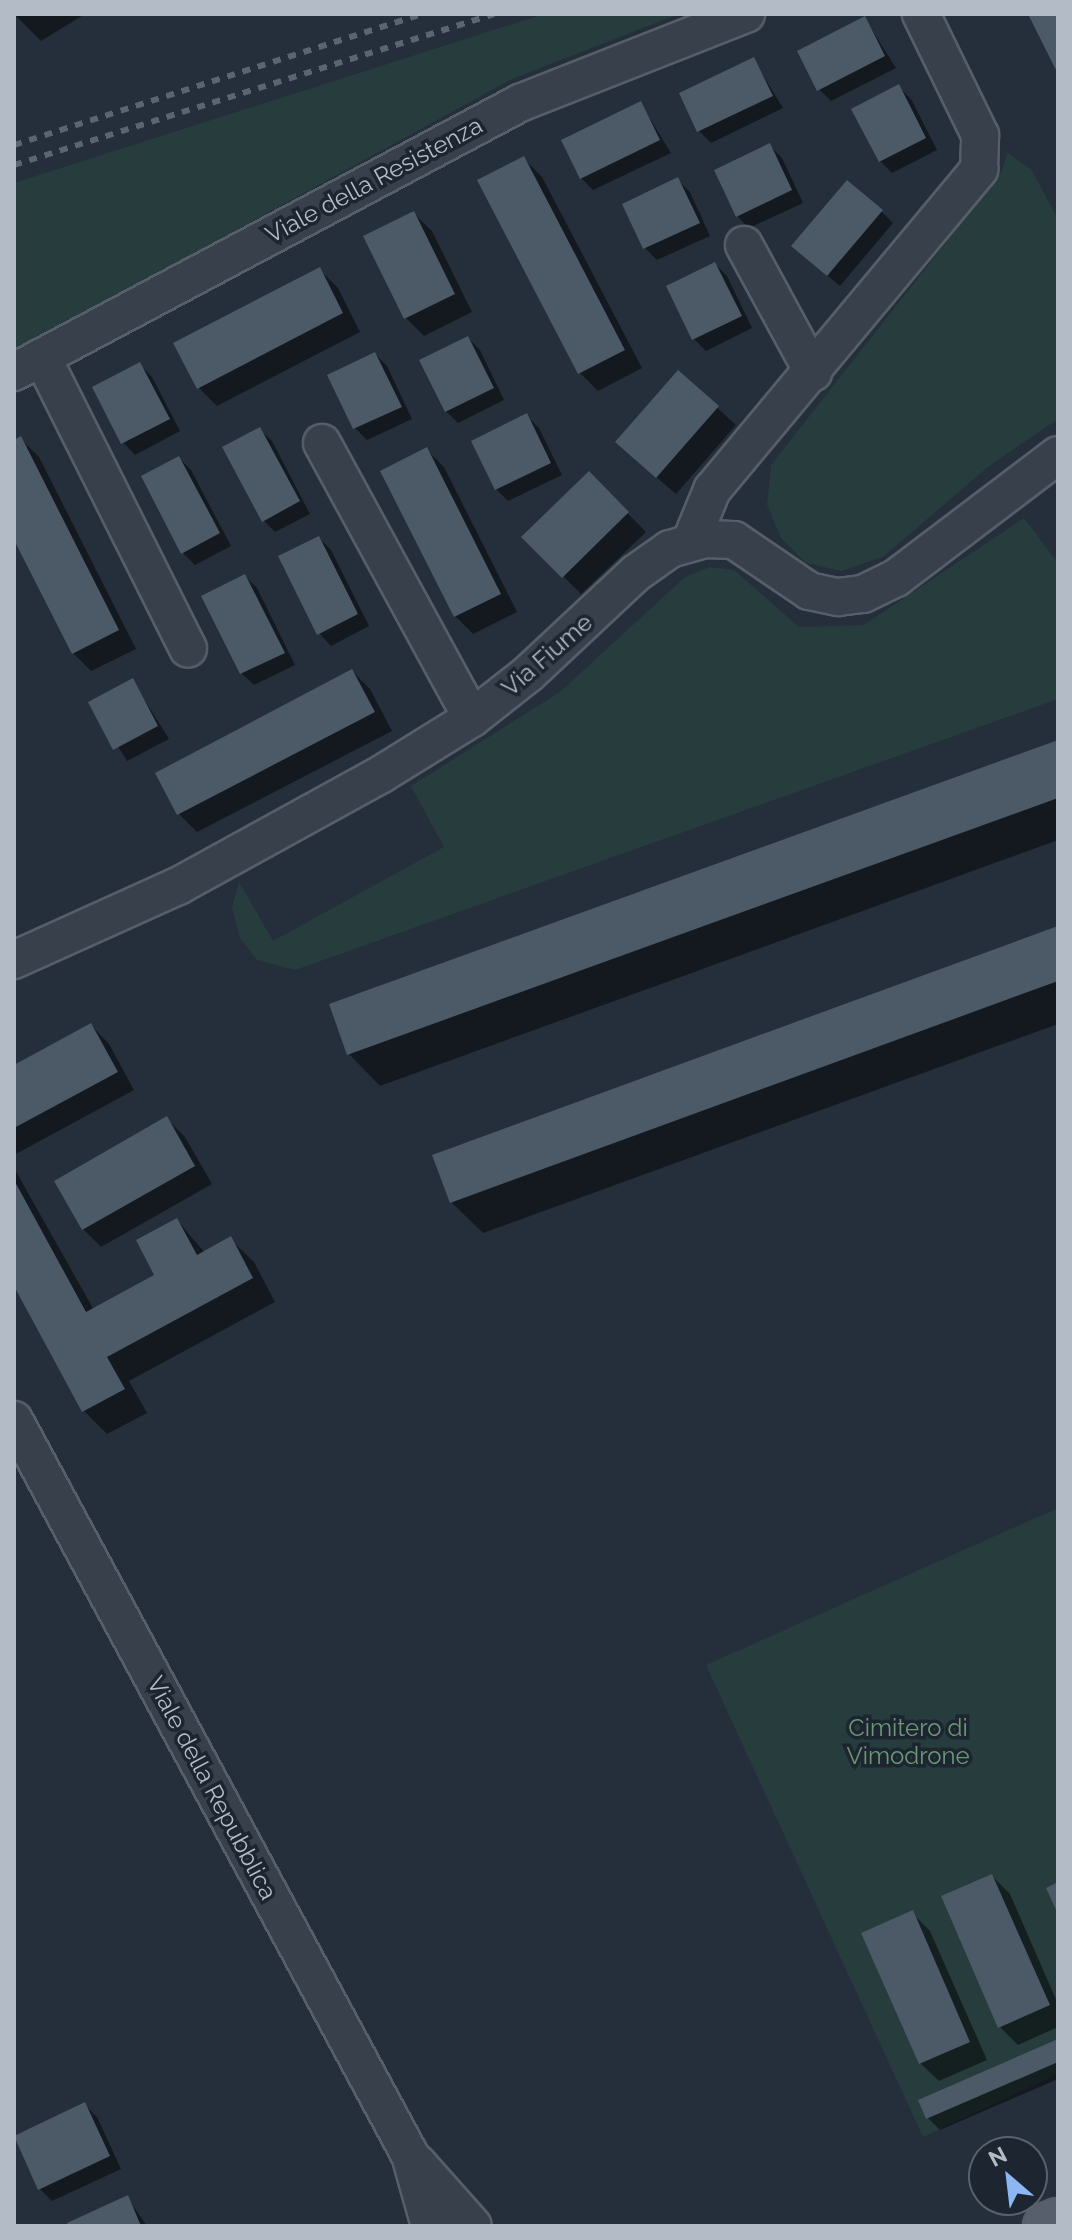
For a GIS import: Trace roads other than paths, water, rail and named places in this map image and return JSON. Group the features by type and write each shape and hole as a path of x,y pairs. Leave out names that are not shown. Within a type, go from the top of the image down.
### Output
{"main road":[{"path":"1046,2226 1058,2221"}],"street":[{"name":"Viale della Resistenza","path":"28,365 520,103 746,14"},
{"path":"691,541 712,490 979,169 980,135 921,14"},
{"path":"744,245 813,372"},
{"path":"28,365 188,648"},
{"path":"322,443 472,718"},
{"name":"Via Fiume","path":"14,960 226,861 472,718 547,658 648,563 691,541 734,540 809,591 838,597 863,594 896,578 1058,455"},
{"name":"Viale della Repubblica","path":"14,1420 410,2155 430,2226"},
{"name":"Viale della Repubblica","path":"410,2155 473,2226"}],"railway":[{"path":"14,145 422,14"},
{"path":"14,165 494,14"}],"park label":[{"name":"Cimitero di Vimodrone","path":"908,1742"}]}
